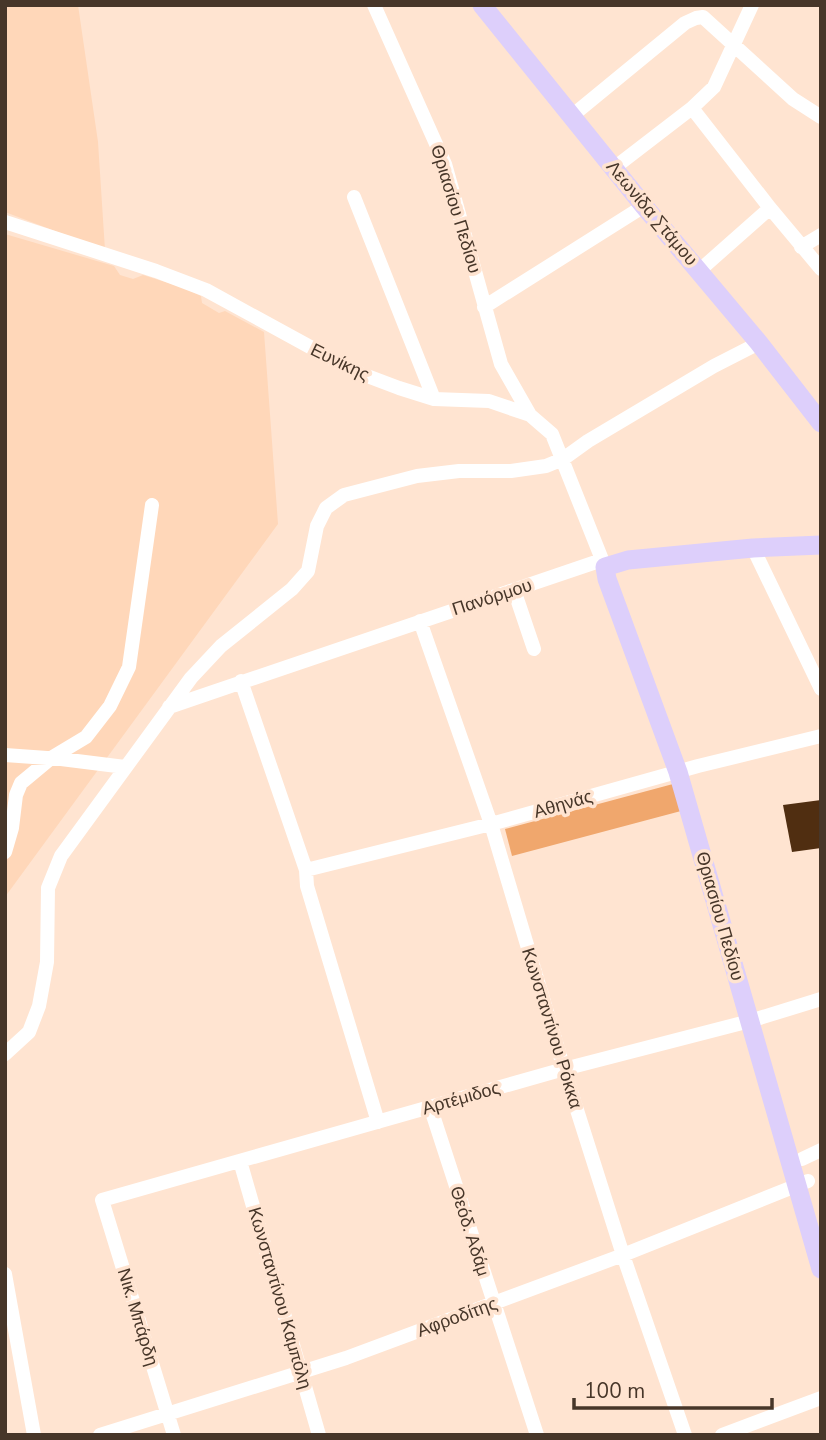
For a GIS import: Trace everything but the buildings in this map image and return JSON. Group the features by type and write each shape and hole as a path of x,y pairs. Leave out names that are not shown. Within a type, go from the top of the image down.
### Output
{"main road":[{"name":"Λεωνίδα Στάμου","path":"482,5 644,206 700,270 821,423"},
{"name":"Πανόρμου","path":"607,564 753,548 821,545"},
{"name":"Θριασίου Πεδίου","path":"607,564 607,579 684,770 802,1183 821,1269"},
{"name":"Θριασίου Πεδίου","path":"755,1020 802,1159 802,1183 821,1225"}],"street":[{"name":"Θριασίου Πεδίου","path":"374,5 445,164 501,364 530,415"},
{"path":"614,168 692,108 714,87 752,5"},
{"path":"573,115 685,23 703,17 793,99 821,117"},
{"path":"692,108 821,269"},
{"path":"354,197 434,399"},
{"path":"484,307 644,206"},
{"path":"700,270 770,208"},
{"name":"Ευνίκης","path":"5,222 206,290 282,334 354,371 434,399 489,401 530,415 552,434 607,564"},
{"path":"801,247 821,235"},
{"path":"5,1054 29,1032 39,1006 47,962 48,888 61,856 191,678 221,646 292,589 308,571 317,526 326,508 344,495 417,476 459,471 511,471 546,466 563,459 668,393 759,343"},
{"path":"801,397 821,406"},
{"path":"5,852 12,828 16,795 21,783 51,758 86,737 110,706 129,667 152,505"},
{"path":"753,548 821,689"},
{"name":"Πανόρμου","path":"168,708 514,590 607,564"},
{"path":"514,590 534,649"},
{"name":"Κωνσταντίνου Ρόκκα","path":"420,621 491,824 623,1255 685,1435"},
{"path":"241,681 306,870 307,886 321,936 378,1122"},
{"name":"Αθηνάς","path":"306,870 821,736"},
{"path":"5,755 125,767"},
{"name":"Αρτέμιδος","path":"102,1200 564,1069 755,1020 821,999"},
{"name":"Θεόδ. Αδάμ","path":"430,1106 537,1435"},
{"path":"802,1159 821,1150"},
{"name":"Κωνσταντίνου Καμπόλη","path":"240,1161 318,1435"},
{"name":"Αφροδίτης","path":"100,1435 301,1373 494,1304 802,1183"},
{"name":"Νικ. Μπάρδη","path":"102,1200 174,1435"},
{"path":"5,1274 12,1348 34,1435"},
{"path":"722,1435 821,1398"}],"shaded area":[{"path":"5,5 78,5 98,142 105,250 5,212"},
{"path":"5,234 114,266 120,275 133,279 143,275 184,288 201,296 202,303 219,313 225,311 264,332 278,524 5,897"},
{"path":"673,784 681,811 512,856 505,829"}]}
